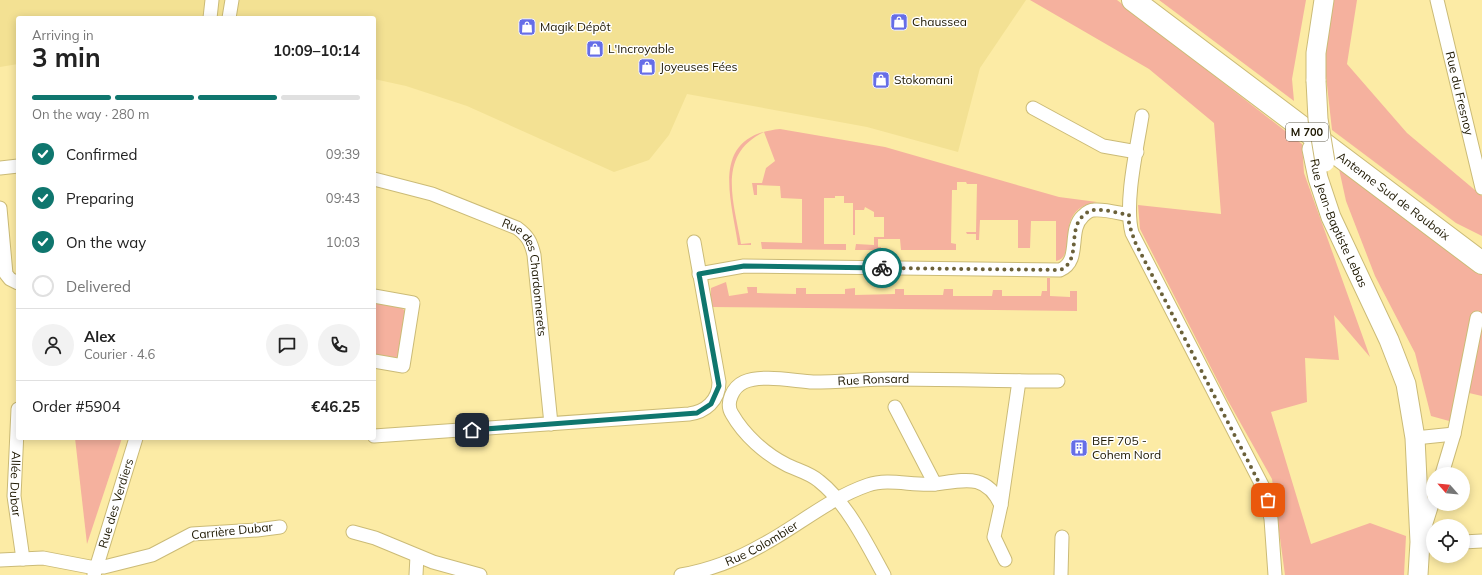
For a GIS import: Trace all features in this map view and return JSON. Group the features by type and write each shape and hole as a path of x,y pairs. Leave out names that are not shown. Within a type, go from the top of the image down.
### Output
{"highway":[{"name":"Antenne Sud de Roubaix","path":"1132,0 1482,263"},
{"name":"Antenne Sud de Roubaix","path":"1148,0 1482,252"}],"street":[{"path":"210,16 212,0"},
{"path":"229,16 232,0"},
{"name":"Rue Jean-Baptiste Lebas","path":"1312,0 1307,34 1310,78 1318,119 1319,155 1343,219 1409,355 1421,401 1421,437 1428,466 1426,519"},
{"name":"Rue Jean-Baptiste Lebas","path":"1310,78 1316,53 1324,0"},
{"name":"Rue du Fresnoy","path":"1437,0 1482,188"},
{"path":"1033,108 1103,146 1137,152"},
{"path":"1142,116 1129,224 1135,242 1264,491 1271,519 1275,575"},
{"path":"0,168 16,166"},
{"name":"Rue des Chardonnerets","path":"376,180 432,194 517,228 526,235 532,243 551,424"},
{"path":"0,208 6,274 10,279 16,282"},
{"path":"699,274 744,266 1060,270 1068,267 1071,261 1075,228 1078,220 1093,210 1129,215"},
{"path":"376,436 697,413 711,404 718,391 717,370 694,242"},
{"path":"376,296 413,303 403,366 376,361"},
{"path":"1444,467 1454,434 1477,318"},
{"name":"Rue Ronsard","path":"837,500 818,480 778,460 756,443 731,413 729,406 732,393 739,385 745,382 761,379 813,382 890,379 1058,381"},
{"path":"1004,560 994,537 1001,505 1019,381"},
{"path":"895,407 935,484"},
{"path":"1421,437 1454,434"},
{"name":"Allée Dubar","path":"17,440 14,496 23,559"},
{"name":"Rue des Verdiers","path":"95,571 135,440"},
{"path":"884,575 859,531 837,500 867,485 876,483 935,484 975,480 991,489 1001,505"},
{"name":"Rue Colombier","path":"682,575 720,565 740,557 765,544 837,500"},
{"name":"Carrière Dubar","path":"0,560 49,559 95,571 152,555 192,534 280,527"},
{"path":"353,532 375,538 417,556 480,575"},
{"path":"1061,575 1062,537"},
{"path":"1470,542 1482,541"},
{"name":"Rue Jean-Baptiste Lebas","path":"1418,575 1426,542"},
{"path":"416,575 417,556"}],"shaded area":[{"path":"0,0 1026,0 980,68 958,152 867,127 687,94 669,135 649,160 614,172 467,106 406,86 376,79 376,16 16,16 16,64 0,67"},
{"path":"1030,0 1117,0 1302,144 1304,173 1370,357 1334,315 1339,360 1305,358 1307,402 1271,412 1311,544 1370,523 1406,536 1404,575 1285,575 1272,479 1227,399 1140,229 1138,205 1221,214 1214,123 1149,69"},
{"path":"1159,0 1306,0 1292,79 1294,101"},
{"path":"1332,0 1357,0 1347,64 1407,133 1482,196 1482,236 1456,223 1332,130 1324,58"},
{"path":"780,129 885,147 1059,197 1097,202 1083,206 1075,213 1070,222 1066,251 1063,257 1056,261 1056,221 1031,221 1030,248 1018,248 1018,220 980,220 979,240 976,240 976,234 967,234 966,232 976,232 977,184 967,184 966,182 957,182 957,190 952,190 951,243 956,244 956,250 901,250 900,239 878,239 878,247 881,247 881,250 855,250 856,244 874,245 874,237 884,237 884,217 874,217 874,212 865,207 864,210 855,210 855,235 853,235 853,203 844,203 844,196 824,198 824,244 846,244 846,250 762,249 761,242 802,243 802,199 781,198 780,186 757,185 757,195 754,195 752,183 762,183 766,168 775,161 764,133"},
{"path":"763,133 749,142 739,153 734,166 732,181 733,196 741,244 751,243 751,245 738,245 729,189 730,172 734,156 742,143 758,134"},
{"path":"1339,169 1482,275 1482,396 1469,393 1460,424 1431,416 1415,353 1375,276 1346,201"},
{"path":"1047,278 1050,278 1050,296 1070,297 1070,291 1077,291 1077,311 711,307 711,288 726,282 729,296 748,293 747,287 757,287 757,293 796,294 796,288 806,288 806,294 845,294 845,289 855,288 855,295 895,294 895,289 904,289 904,295 943,295 944,289 953,289 953,296 992,296 993,290 1002,290 1002,296 1041,296 1042,291 1047,291"},
{"path":"376,302 401,307 407,313 400,355 393,360 376,357"},
{"path":"75,440 121,440 87,544"}],"way so far":[{"path":"882,268 1060,270 1068,267 1071,261 1073,255 1075,228 1078,220 1093,210 1129,215 1129,224 1135,242 1251,464 1268,500"}],"place":[{"name":"Chaussea","path":"899,22"},
{"name":"Magik Dépôt","path":"527,27"},
{"name":"L'Incroyable","path":"595,49"},
{"name":"Joyeuses Fées","path":"647,67"},
{"name":"Stokomani","path":"881,80"},
{"name":"BEF 705 - Cohem Nord","path":"1079,448"}],"route":[{"path":"472,430 697,413 711,404 715,398 719,386 699,274 744,266 882,268"}]}
